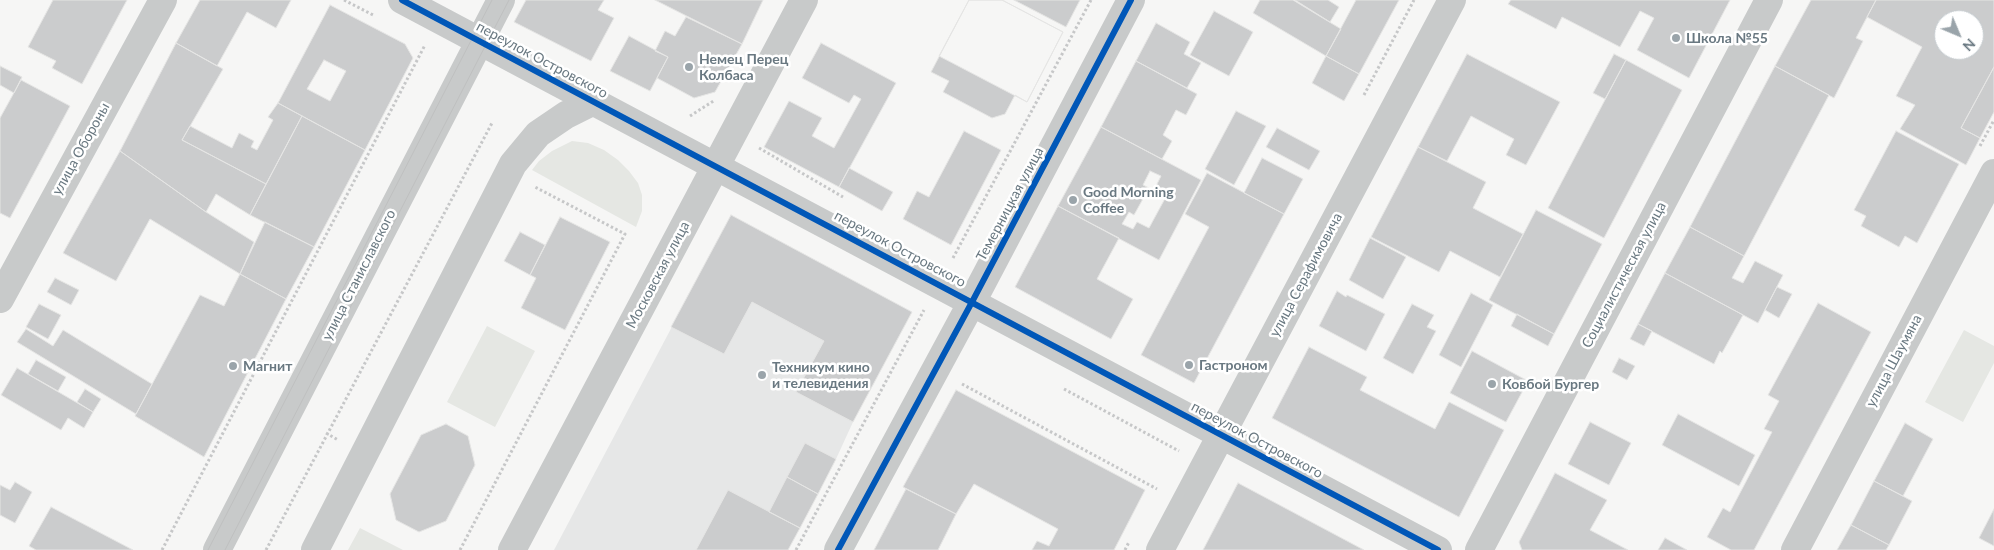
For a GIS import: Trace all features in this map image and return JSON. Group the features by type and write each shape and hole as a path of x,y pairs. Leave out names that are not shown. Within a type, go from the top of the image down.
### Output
{"street":[{"name":"улица Обороны","path":"0,299 163,0"},
{"name":"переулок Островского","path":"402,0 972,302 1220,436 1438,550"},
{"name":"улица Станиславского","path":"217,550 501,0"},
{"name":"Московская улица","path":"512,550 804,0"},
{"name":"Темерницкая улица","path":"838,550 972,302 1131,0"},
{"name":"улица Серафимовича","path":"1160,550 1452,0"},
{"name":"Социалистическая улица","path":"1479,550 1769,0"},
{"path":"315,550 513,164 538,134 566,115 592,102"},
{"name":"улица Шаумяна","path":"1795,550 1994,173"}],"path":[{"path":"944,255 952,260 1090,0"},
{"path":"1363,97 1414,0"},
{"path":"162,550 439,19"},
{"path":"266,550 492,123"},
{"path":"757,147 850,201"},
{"path":"460,550 625,234 529,183"},
{"path":"796,550 924,309"},
{"path":"954,380 1158,489 1153,498"},
{"path":"1060,387 1179,451 1176,454"},
{"path":"1125,550 1129,541"}],"shaded area":[{"path":"572,141 588,143 604,150 618,160 638,183 642,195 642,211 636,227 532,170 539,161 552,151"},
{"name":"Техникум кино и телевидения","path":"731,215 912,312 788,550 554,550"},
{"path":"487,326 535,351 495,427 447,402"},
{"path":"1964,330 1994,346 1994,363 1963,422 1925,402"},
{"path":"360,528 403,550 348,550"}],"building":[{"path":"53,0 127,0 82,84 52,68 56,61 28,47"},
{"path":"200,0 291,0 276,28 247,12 217,66 176,43"},
{"path":"526,0 604,0 598,10 614,18 591,61 514,22"},
{"path":"655,0 763,0 742,44"},
{"path":"969,0 1002,0 1063,32 1027,102 1015,95 1005,114 992,118 943,92 949,81 931,72"},
{"path":"969,0 1002,0 1063,32 1027,102 939,56"},
{"path":"1014,0 1080,0 1066,27"},
{"path":"1260,0 1293,0 1341,29 1326,56 1253,13"},
{"path":"1295,0 1328,0 1339,7 1330,22"},
{"path":"1356,0 1399,0 1359,74 1326,56"},
{"name":"Школа №55","path":"1511,0 1730,0 1689,78 1637,50 1654,18 1640,11 1620,47 1562,17 1556,29 1508,4"},
{"path":"1811,0 1876,0 1856,38 1863,41 1834,98 1775,66"},
{"path":"1876,0 1994,0 1994,67 1961,128 1980,138 1966,165 1900,129 1915,105 1896,96 1922,47 1867,17"},
{"path":"330,5 405,44 413,58 365,150 278,103","holes":["324,60 346,71 330,101 307,89"]},
{"path":"1214,11 1253,32 1229,76 1190,55"},
{"path":"686,17 742,44 715,92 694,98 657,78 668,57 655,51 665,31 675,36"},
{"path":"1156,23 1190,42 1184,54 1201,63 1187,88 1136,61"},
{"path":"629,36 668,57 650,91 610,71"},
{"path":"176,43 223,69 182,140 266,184 250,215 216,194 206,212 120,151"},
{"path":"821,43 896,83 839,187 764,147 789,101 822,118 812,136 834,148 861,99 854,95 849,103 802,78"},
{"path":"1467,54 1560,102 1526,165 1506,155 1514,139 1471,116 1447,161 1418,147"},
{"path":"1614,54 1626,60 1605,99 1593,93"},
{"path":"1326,56 1359,74 1344,101 1312,83"},
{"path":"1626,60 1682,90 1604,238 1548,208"},
{"path":"1136,61 1197,94 1186,115 1176,110 1163,135 1172,141 1162,159 1101,127"},
{"path":"0,66 22,77 14,93 0,85"},
{"path":"1775,66 1829,95 1744,256 1690,227"},
{"path":"1994,67 1994,112 1980,138 1961,128"},
{"path":"21,80 70,106 10,218 0,213 0,118"},
{"path":"278,103 302,116 266,184 182,140 190,126 232,148 239,133 254,141 251,147 257,150 273,120 268,117"},
{"path":"1236,111 1266,126 1234,185 1205,169"},
{"path":"302,116 365,150 314,247 250,215"},
{"path":"1101,127 1201,180 1159,260 1058,206","holes":["1150,171 1161,176 1156,186 1168,193 1149,228 1137,222 1133,229 1122,224 1129,212 1134,215 1149,188 1143,185"]},
{"path":"1277,128 1320,151 1309,170 1266,147"},
{"path":"964,131 1001,150 951,245 903,219 917,191 929,197"},
{"path":"1896,131 1959,164 1917,243 1905,236 1899,247 1861,226 1866,216 1854,210"},
{"path":"1418,147 1486,182 1473,208 1523,234 1500,277 1450,251 1439,272 1371,237"},
{"path":"120,151 206,212 254,242 240,274 150,219 116,281 63,253"},
{"path":"1262,158 1303,179 1284,214 1244,193"},
{"path":"849,168 893,192 882,211 839,187"},
{"path":"1207,173 1284,214 1194,383 1141,355 1209,227 1185,214"},
{"path":"1058,206 1119,238 1097,279 1133,299 1111,339 1015,287"},
{"path":"1536,210 1602,244 1554,334 1489,300"},
{"path":"731,215 912,312 853,422 796,392 824,341 752,302 724,354 671,327"},
{"path":"560,217 610,242 565,330 521,308 536,278 530,275"},
{"path":"265,222 314,247 286,299 240,274"},
{"path":"1690,227 1744,256 1732,278 1743,283 1755,261 1783,275 1758,323 1665,273"},
{"path":"520,232 545,245 530,275 504,261"},
{"path":"1370,238 1406,257 1383,299 1349,280"},
{"path":"1665,273 1743,315 1714,364 1638,324"},
{"path":"240,274 286,299 204,457 135,416 200,295 224,306"},
{"path":"55,278 79,290 71,305 47,292"},
{"path":"1777,287 1792,294 1779,318 1765,310"},
{"path":"1337,291 1346,297 1347,295 1385,314 1366,351 1319,326"},
{"path":"1471,293 1493,305 1461,367 1439,355"},
{"path":"1818,303 1871,332 1754,550 1731,550 1707,537 1723,508 1730,512 1772,432 1764,429 1779,401 1768,395"},
{"path":"39,304 61,315 48,339 26,327"},
{"path":"1412,304 1434,315 1427,327 1436,331 1413,374 1383,358"},
{"path":"1517,314 1554,334 1548,346 1511,326"},
{"path":"1638,324 1652,331 1644,346 1630,339"},
{"path":"26,329 53,346 63,330 152,384 136,414 17,342"},
{"path":"1309,347 1367,377 1360,390 1435,429 1449,402 1504,430 1459,517 1272,418"},
{"path":"1472,351 1528,381 1506,422 1450,393"},
{"path":"1619,358 1635,366 1627,380 1612,372"},
{"path":"36,360 66,377 58,391 28,374"},
{"path":"17,368 93,412 84,428 68,418 61,430 1,395"},
{"path":"85,389 101,399 93,412 77,402"},
{"path":"956,390 1145,490 1114,550 1032,550 1037,541 1049,546 1058,529 974,484 956,514 903,487"},
{"path":"1678,414 1755,455 1739,486 1662,445"},
{"path":"1590,422 1631,443 1609,485 1568,464"},
{"path":"1905,423 1933,439 1903,496 1874,481"},
{"path":"446,424 468,436 475,465 446,521 419,532 396,520 390,494 421,435"},
{"path":"805,443 836,459 818,494 787,477"},
{"path":"1555,473 1607,500 1590,530 1628,550 1522,550 1519,542"},
{"path":"787,477 818,494 800,528 769,512"},
{"path":"1874,481 1912,501 1889,545 1851,525"},
{"path":"15,482 32,492 15,523 0,515 0,485 10,490"},
{"path":"1238,483 1364,550 1203,550"},
{"path":"906,489 956,514 938,550 874,550"},
{"path":"728,490 800,528 788,550 696,550"},
{"path":"51,507 133,550 36,550 29,546"},
{"path":"1994,509 1994,546 1979,538"},
{"path":"1851,525 1889,545 1886,550 1837,550"},
{"path":"1665,538 1687,550 1658,550"}],"tram line":[{"path":"208,550 492,0"},
{"path":"225,550 509,0"}],"cycle path":[{"path":"402,0 1438,550"},
{"path":"838,550 972,302 1131,0"}],"place":[{"name":"Школа №55","path":"1676,38"},
{"name":"Немец Перец Колбаса","path":"689,67"},
{"name":"Good Morning Coffee","path":"1073,200"},
{"name":"Гастроном","path":"1189,365"},
{"name":"Магнит","path":"233,366"},
{"name":"Техникум кино и телевидения","path":"762,375"},
{"name":"Ковбой Бургер","path":"1492,384"}]}
